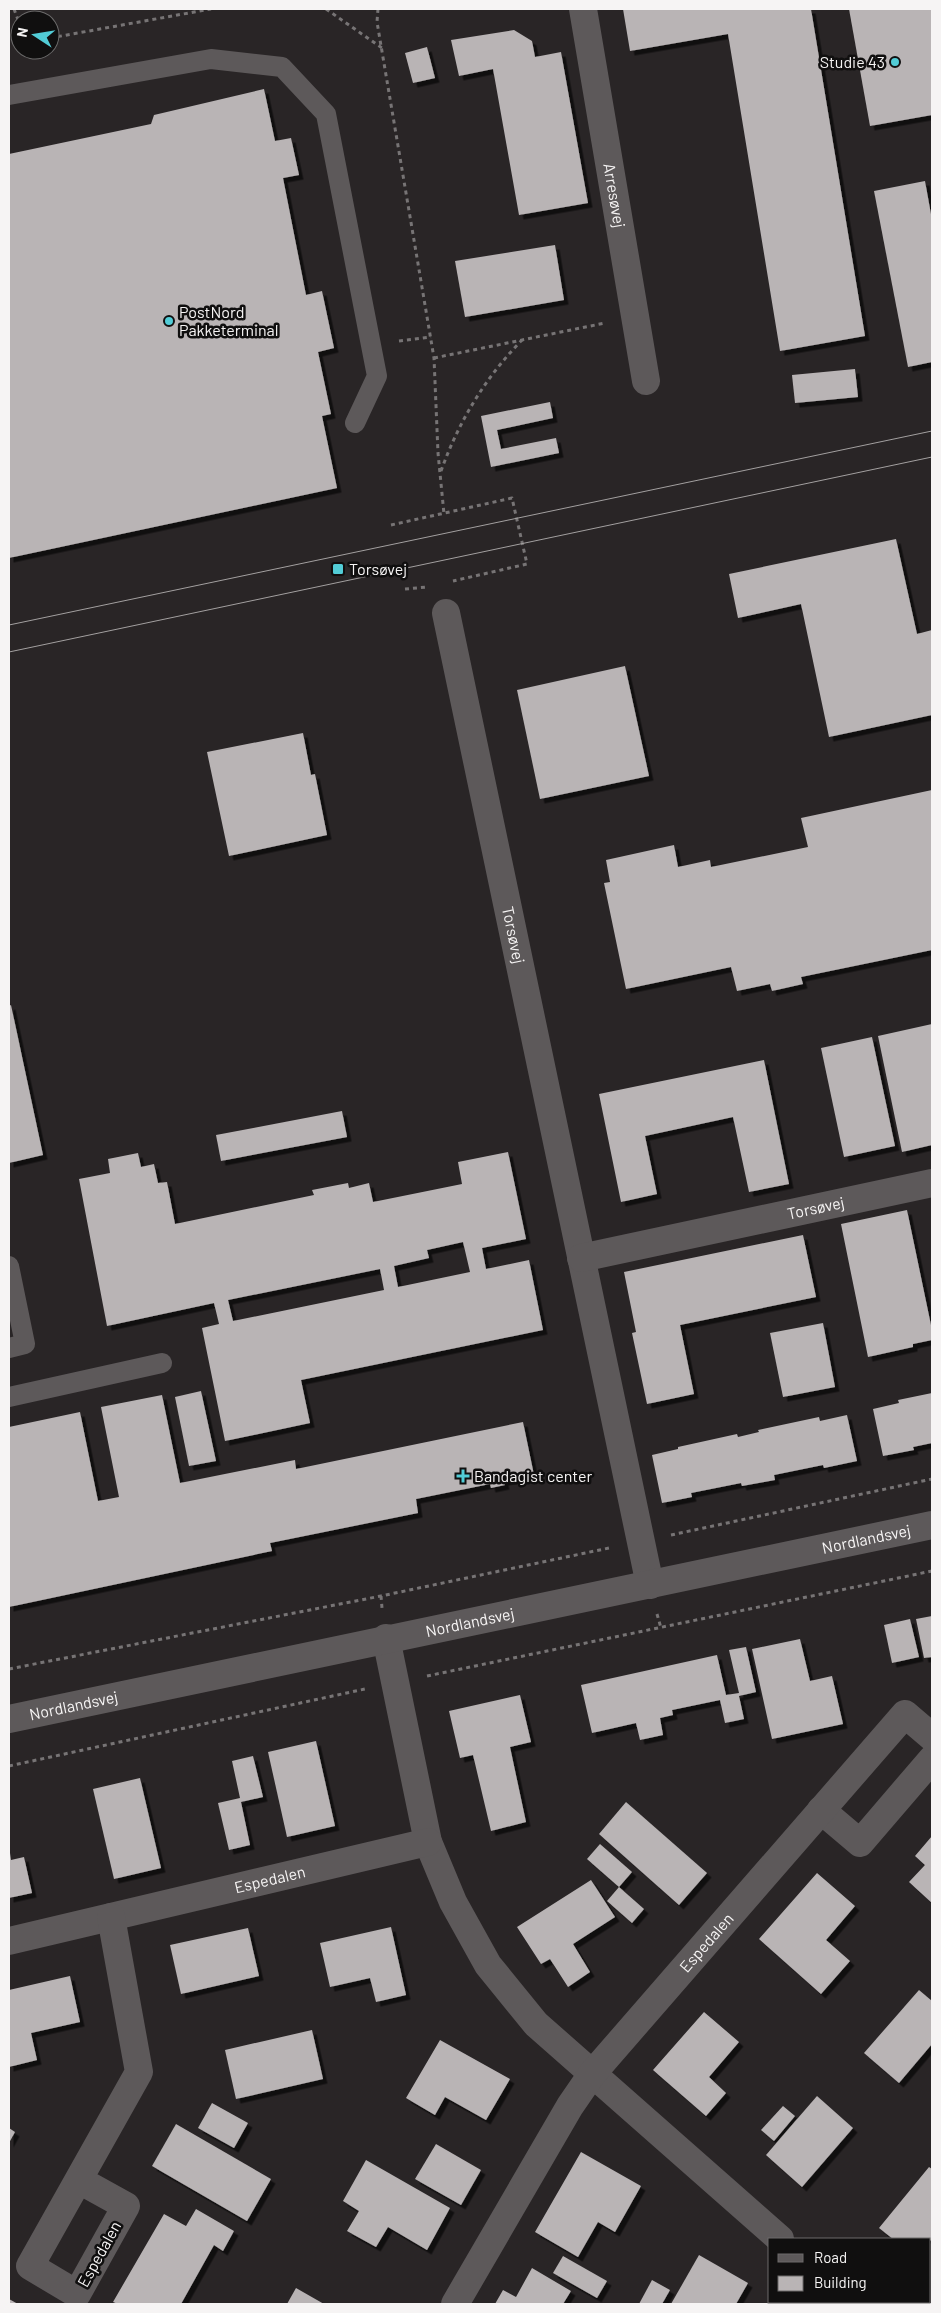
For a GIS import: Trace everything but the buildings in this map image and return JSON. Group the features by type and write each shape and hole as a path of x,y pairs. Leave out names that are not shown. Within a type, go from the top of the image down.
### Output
{"street":[{"name":"Arresøvej","path":"583,9 633,317 646,381"},
{"name":"Torsøvej","path":"446,613 650,1585"},
{"name":"Torsøvej","path":"581,1258 932,1183"},
{"name":"Nordlandsvej","path":"9,1719 386,1638 650,1585 932,1525"},
{"path":"386,1638 428,1842 453,1902 488,1965 536,2024 779,2238"},
{"name":"Espedalen","path":"455,2304 570,2106 592,2074 905,1714 932,1737"},
{"path":"821,1810 860,1843 932,1759"},
{"name":"Espedalen","path":"9,1941 428,1842"},
{"path":"79,2180 139,2072 111,1917"}],"lane":[{"path":"9,94 211,59 282,67 326,114 377,376 355,423"},
{"path":"9,1266 25,1344 9,1348"},
{"path":"9,1397 162,1363"}],"path":[{"path":"60,36 211,9"},
{"path":"326,9 382,48"},
{"path":"378,9 382,48 434,358 444,514"},
{"path":"434,358 633,317"},
{"path":"390,342 431,337"},
{"path":"440,473 461,423 478,394 500,363 523,340"},
{"path":"392,525 512,498 527,564 464,578"},
{"path":"9,1669 381,1596 932,1479"},
{"path":"9,1766 395,1682 932,1571"}],"tram line":[{"path":"9,625 932,431"},
{"path":"9,652 932,457"}],"place":[{"name":"Studie 43","path":"895,62"},
{"name":"PostNord Pakketerminal","path":"169,321"},
{"name":"Torsøvej","path":"338,569"},
{"name":"Bandagist center","path":"463,1476"}]}
